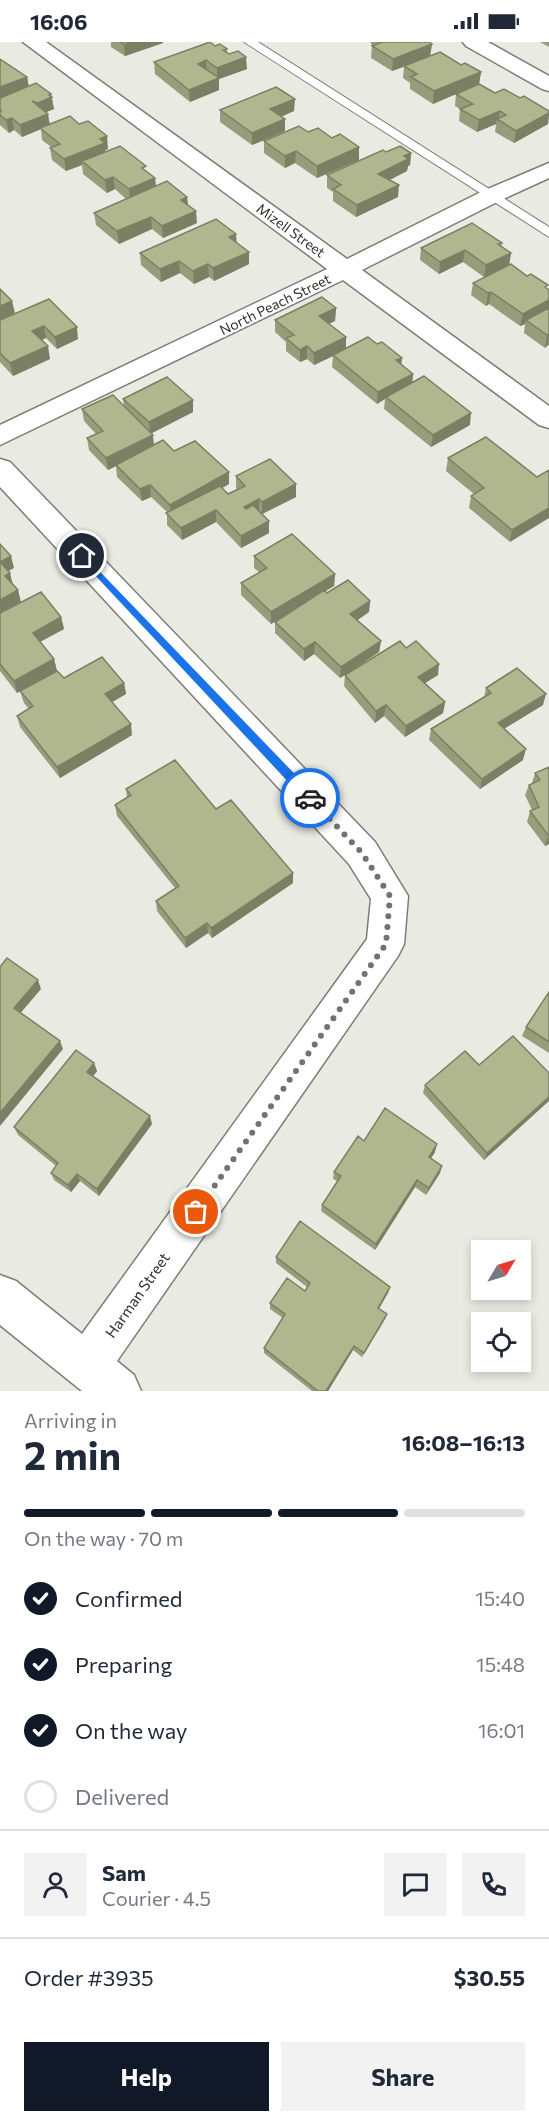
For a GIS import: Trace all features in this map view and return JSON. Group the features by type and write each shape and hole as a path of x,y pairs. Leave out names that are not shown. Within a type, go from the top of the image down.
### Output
{"street":[{"name":"Mizell Street","path":"33,42 549,419"},
{"path":"473,42 549,85"},
{"name":"North Peach Street","path":"0,436 346,269 491,196 549,170"},
{"name":"Harman Street","path":"0,469 362,853 390,896 386,944 103,1378"},
{"path":"0,1297 103,1378"}],"lane":[{"path":"250,42 549,233"}],"building":[{"path":"210,42 215,46 220,44 227,49 223,50 229,54 238,51 246,57 217,68 206,60 198,64 219,78 189,90 154,62"},
{"path":"383,42 429,42 432,44 393,59 372,46"},
{"path":"440,52 461,65 465,63 481,72 434,91 411,77 417,74 404,66"},
{"path":"0,59 27,77 0,87"},
{"path":"36,83 52,97 38,103 32,101 48,114 20,125 12,118 6,120 0,115 0,98"},
{"path":"479,84 495,93 504,89 520,98 524,96 549,113 516,131 497,119 506,115 500,111 479,120 460,109 473,104 456,94"},
{"path":"276,87 295,99 270,109 285,119 252,133 220,110"},
{"path":"70,116 79,124 88,121 107,136 100,139 105,143 64,159 50,148 60,144 40,128"},
{"path":"299,126 308,132 318,128 332,138 340,134 359,147 317,166 296,151 285,156 264,141"},
{"path":"120,146 146,166 142,168 155,178 129,189 113,177 105,180 82,161"},
{"path":"400,146 411,153 404,156 408,159 378,174 399,185 357,205 333,189 341,185 327,175 383,150 386,152"},
{"path":"167,181 187,197 181,200 196,211 162,226 151,217 117,231 94,213"},
{"path":"216,219 236,234 229,237 249,252 213,268 208,264 193,271 179,261 160,269 140,253"},
{"path":"472,223 502,243 498,244 511,253 486,265 465,250 440,262 421,248"},
{"path":"511,264 527,276 531,274 548,285 545,287 549,290 549,300 523,314 491,292 488,293 473,283"},
{"path":"0,289 12,301 0,306"},
{"path":"322,297 336,308 319,316 346,337 314,353 307,346 300,350 286,338 294,335 275,320"},
{"path":"49,299 77,327 55,337 44,326 32,331 48,346 10,363 0,353 0,320"},
{"path":"549,308 549,334 547,335 526,320"},
{"path":"368,337 377,344 382,342 402,358 396,360 413,374 378,392 333,355"},
{"path":"424,376 471,413 433,435 386,397"},
{"path":"167,377 193,400 149,422 123,399"},
{"path":"113,395 153,435 106,458 87,438 103,431 82,409"},
{"path":"486,437 537,477 549,470 549,508 512,530 471,496 484,488 448,458"},
{"path":"163,440 174,451 195,441 229,472 170,505 150,485 140,489 116,465"},
{"path":"270,459 296,484 262,502 259,499 244,507 246,509 253,505 269,521 241,536 216,510 181,528 166,513 220,486 228,494 245,486 236,476"},
{"path":"292,534 335,574 271,612 241,583 267,568 254,556"},
{"path":"0,544 11,556 0,562"},
{"path":"0,562 10,573 5,576 18,590 0,600"},
{"path":"348,580 370,601 350,614 381,641 341,667 315,642 304,649 275,622 324,590 327,593"},
{"path":"41,592 61,617 33,633 54,659 14,681 0,664 0,613"},
{"path":"400,641 406,648 416,641 439,664 418,677 445,702 406,726 386,705 376,711 345,675"},
{"path":"102,657 124,683 105,694 131,724 57,767 17,716 33,706 20,691 57,671 64,678"},
{"path":"517,668 546,694 498,723 526,749 482,779 431,729 491,693 486,688"},
{"path":"175,760 216,809 231,800 293,873 211,928 207,923 185,938 156,901 179,886 115,805 131,795 126,789"},
{"path":"549,767 548,835 530,811 539,807 529,785 540,780 535,773"},
{"path":"7,958 38,980 14,1008 60,1041 0,1113 0,967"},
{"path":"549,992 549,1042 526,1027"},
{"path":"513,1036 549,1073 549,1097 487,1153 425,1085 465,1051 479,1065"},
{"path":"76,1050 94,1063 87,1072 150,1116 97,1189 77,1174 68,1185 51,1173 58,1163 14,1127"},
{"path":"385,1108 437,1144 429,1157 442,1166 429,1188 417,1180 376,1244 322,1205 341,1176 334,1172 358,1136 364,1141"},
{"path":"300,1221 390,1287 378,1308 387,1314 364,1353 354,1346 326,1391 318,1391 264,1348 285,1314 270,1303 287,1278 305,1291 310,1283 276,1257"}],"way so far":[{"path":"196,1212 386,944 390,896 362,853 310,798"}],"route":[{"path":"82,556 310,798"}]}
